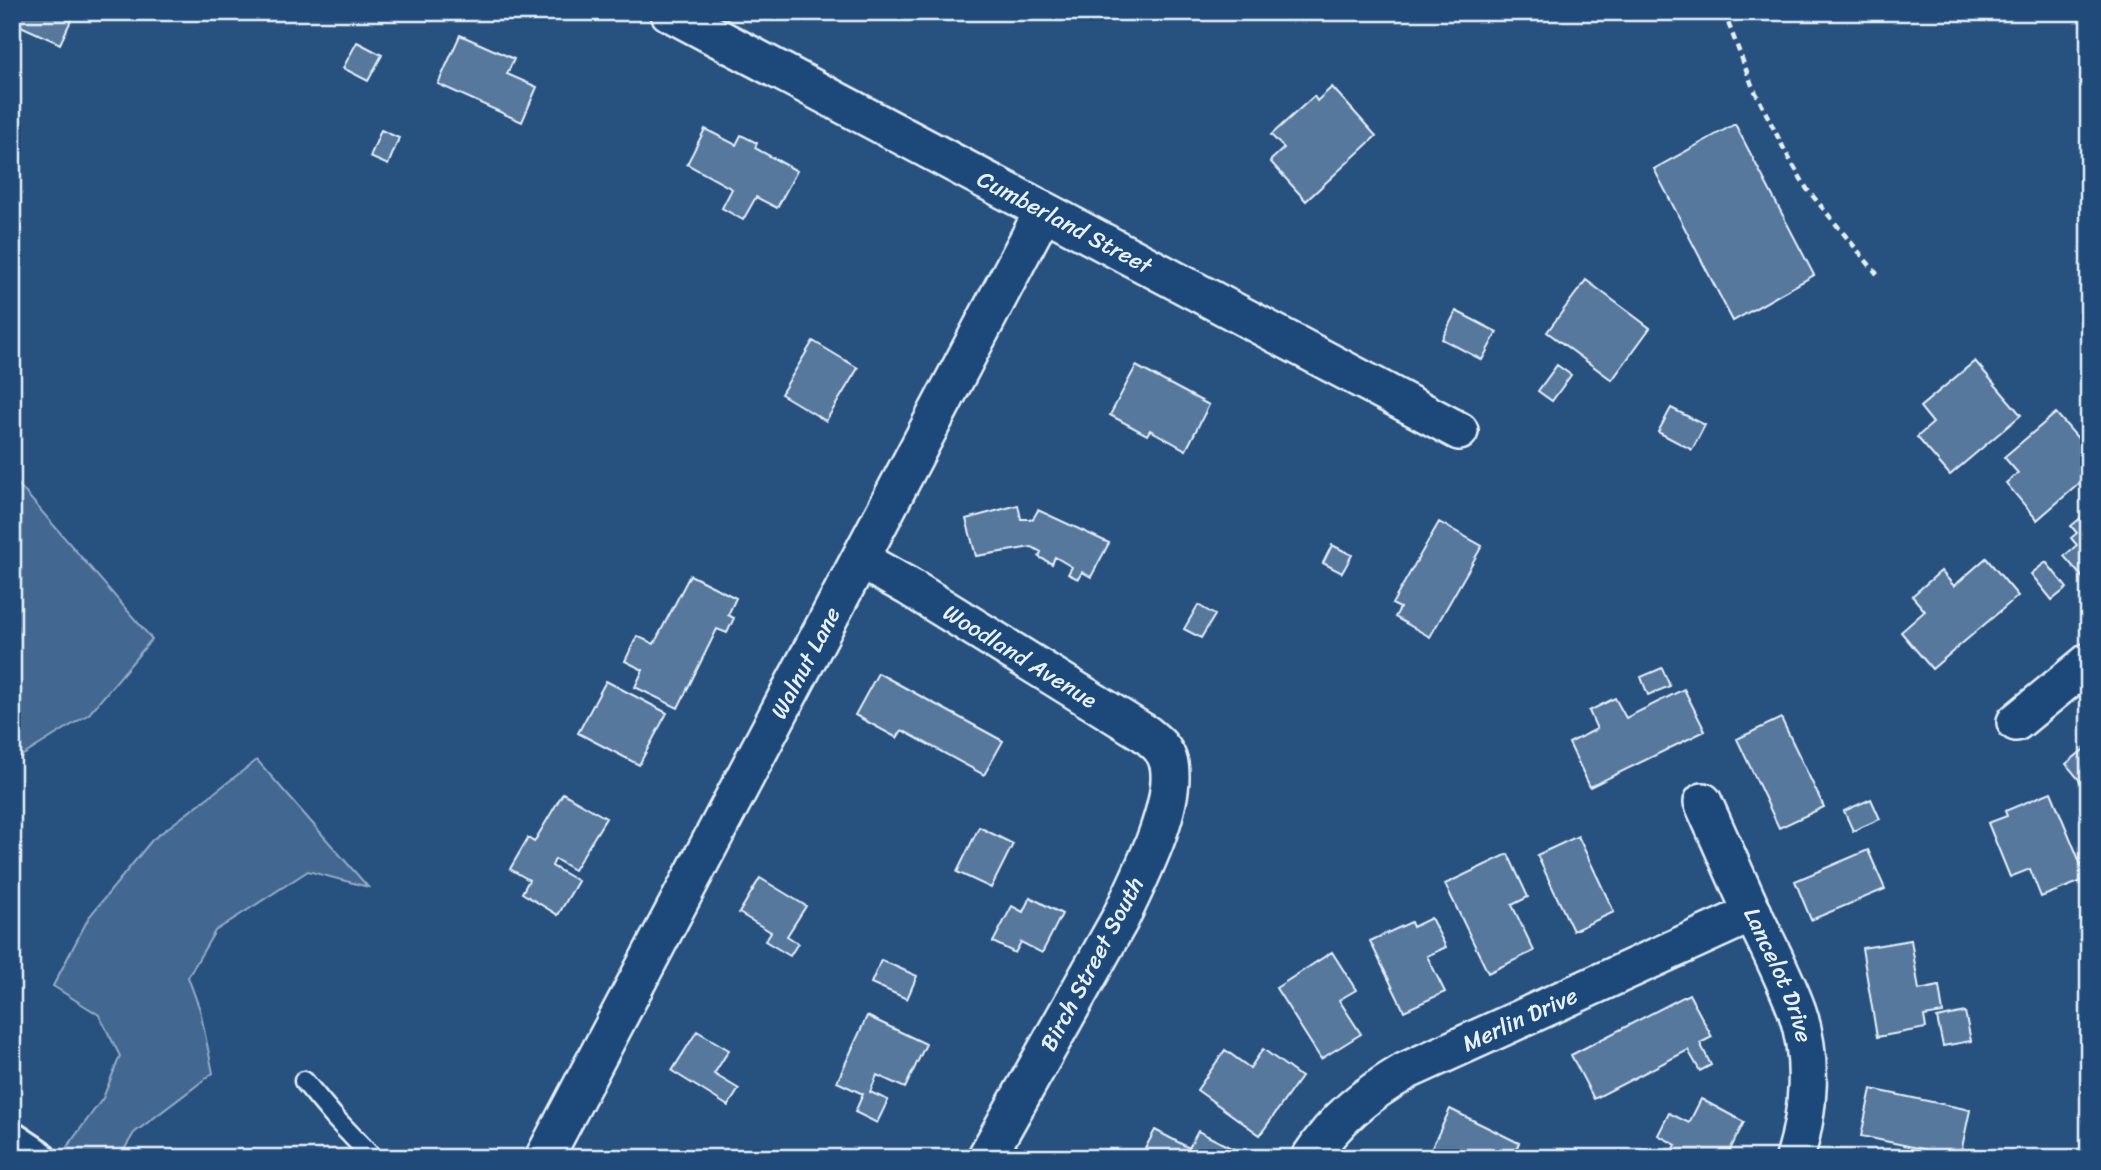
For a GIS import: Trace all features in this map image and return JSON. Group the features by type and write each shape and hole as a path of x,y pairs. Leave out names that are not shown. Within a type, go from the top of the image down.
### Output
{"street":[{"name":"Cumberland Street","path":"669,12 1459,431"},
{"name":"Walnut Lane","path":"544,1158 1043,212"},
{"name":"Woodland Avenue","path":"861,560 921,594 1146,734 1160,745 1168,761"},
{"path":"2016,722 2089,662"},
{"name":"Birch Street South","path":"986,1158 1120,919 1139,878 1168,799 1168,761"},
{"name":"Lancelot Drive","path":"1703,802 1798,1013 1807,1073 1802,1135 1794,1158"},
{"name":"Merlin Drive","path":"1310,1158 1344,1114 1373,1091 1406,1071 1753,913"},
{"path":"12,1142 36,1158"}],"lane":[{"path":"304,1081 373,1158"}],"path":[{"path":"1724,12 1752,85 1807,189 1877,274"}],"shaded area":[{"path":"12,477 152,639 89,714 12,762"},
{"path":"257,760 368,887 308,871 215,931 188,977 200,1010 213,1073 134,1133 119,1158 59,1158 103,1098 120,1056 99,1015 53,986 89,917 152,840"}],"building":[{"path":"17,12 75,12 60,44 12,22"},
{"path":"460,35 514,59 507,74 537,87 522,122 438,84"},
{"path":"357,42 382,55 368,81 343,68"},
{"path":"1332,87 1376,136 1306,201 1270,161 1284,148 1271,135 1314,96 1317,101"},
{"path":"1735,124 1814,275 1733,321 1654,169"},
{"path":"705,129 736,145 741,135 757,143 755,148 797,171 777,208 756,197 743,220 722,208 732,189 687,164"},
{"path":"381,130 399,138 388,165 370,157"},
{"path":"1586,280 1650,328 1612,380 1547,332"},
{"path":"1456,311 1497,332 1482,360 1442,339"},
{"path":"813,341 858,368 826,421 781,394"},
{"path":"1975,361 2021,415 1950,475 1917,437 1933,423 1920,407"},
{"path":"1557,365 1571,375 1552,401 1538,391"},
{"path":"1136,366 1209,405 1186,450 1150,430 1147,435 1110,415"},
{"path":"1671,408 1705,425 1692,450 1658,432"},
{"path":"2056,413 2089,451 2089,475 2037,520 2006,483 2018,473 2004,457"},
{"path":"1018,505 1021,519 1033,519 1038,510 1109,543 1091,577 1082,572 1078,579 1068,574 1072,567 1055,557 1052,564 1039,557 1041,552 1032,547 976,556 966,519"},
{"path":"2089,511 2089,585 2064,556 2077,545 2071,538 2077,533 2071,526"},
{"path":"1439,522 1482,546 1430,637 1395,617 1400,608 1392,604"},
{"path":"1332,545 1352,555 1342,573 1323,563"},
{"path":"1986,558 2018,596 1932,669 1901,632 1925,611 1912,596 1941,571 1954,586"},
{"path":"2046,562 2067,588 2052,600 2031,574"},
{"path":"690,575 736,598 728,615 734,618 727,633 717,629 678,708 635,687 643,670 625,661 637,636 654,644"},
{"path":"1198,605 1215,615 1201,638 1184,629"},
{"path":"1662,668 1670,686 1648,695 1641,677"},
{"path":"878,673 1003,741 984,775 902,730 897,738 855,715"},
{"path":"606,681 667,713 639,765 578,733"},
{"path":"1684,689 1705,731 1590,787 1569,743 1597,729 1589,711 1615,698 1626,718"},
{"path":"1781,718 1824,807 1779,828 1737,739"},
{"path":"2089,745 2089,792 2066,764"},
{"path":"2051,792 2087,879 2041,897 2030,869 2010,877 1988,823 2007,816 2005,811"},
{"path":"563,793 606,818 574,870 555,859 552,866 578,881 558,915 522,893 529,880 510,869 528,838 534,842"},
{"path":"1871,799 1880,819 1853,831 1844,811"},
{"path":"979,827 1013,844 991,888 957,872"},
{"path":"1578,836 1614,912 1573,931 1537,855"},
{"path":"1868,850 1885,889 1811,920 1795,881"},
{"path":"1508,854 1528,897 1512,905 1534,951 1488,973 1445,884"},
{"path":"760,878 806,906 787,936 798,943 790,956 765,941 771,932 739,913"},
{"path":"1030,897 1062,914 1042,953 1021,942 1015,953 993,942 1012,906 1023,912"},
{"path":"1431,918 1446,947 1427,956 1445,992 1404,1011 1370,941 1411,922 1413,927"},
{"path":"1911,940 1919,990 1939,986 1943,1013 1924,1016 1926,1028 1877,1037 1862,948"},
{"path":"1332,952 1356,990 1339,1000 1361,1034 1321,1059 1276,988"},
{"path":"881,960 917,976 907,999 871,983"},
{"path":"1689,994 1712,1037 1700,1043 1711,1065 1700,1071 1688,1050 1594,1099 1571,1055"},
{"path":"1965,1012 1971,1041 1943,1046 1937,1018"},
{"path":"867,1016 926,1044 905,1088 877,1075 870,1092 888,1100 877,1123 855,1112 863,1094 837,1082"},
{"path":"697,1031 729,1050 714,1074 739,1089 728,1106 672,1071"},
{"path":"1263,1049 1301,1077 1260,1135 1197,1090 1225,1050 1250,1068"},
{"path":"1871,1089 1970,1110 1960,1157 1861,1136"},
{"path":"1701,1099 1744,1122 1726,1158 1669,1158 1676,1145 1658,1135 1669,1113 1689,1123"},
{"path":"1450,1109 1519,1143 1512,1158 1427,1158"},
{"path":"1155,1130 1189,1148 1198,1131 1247,1156 1140,1158"}]}
